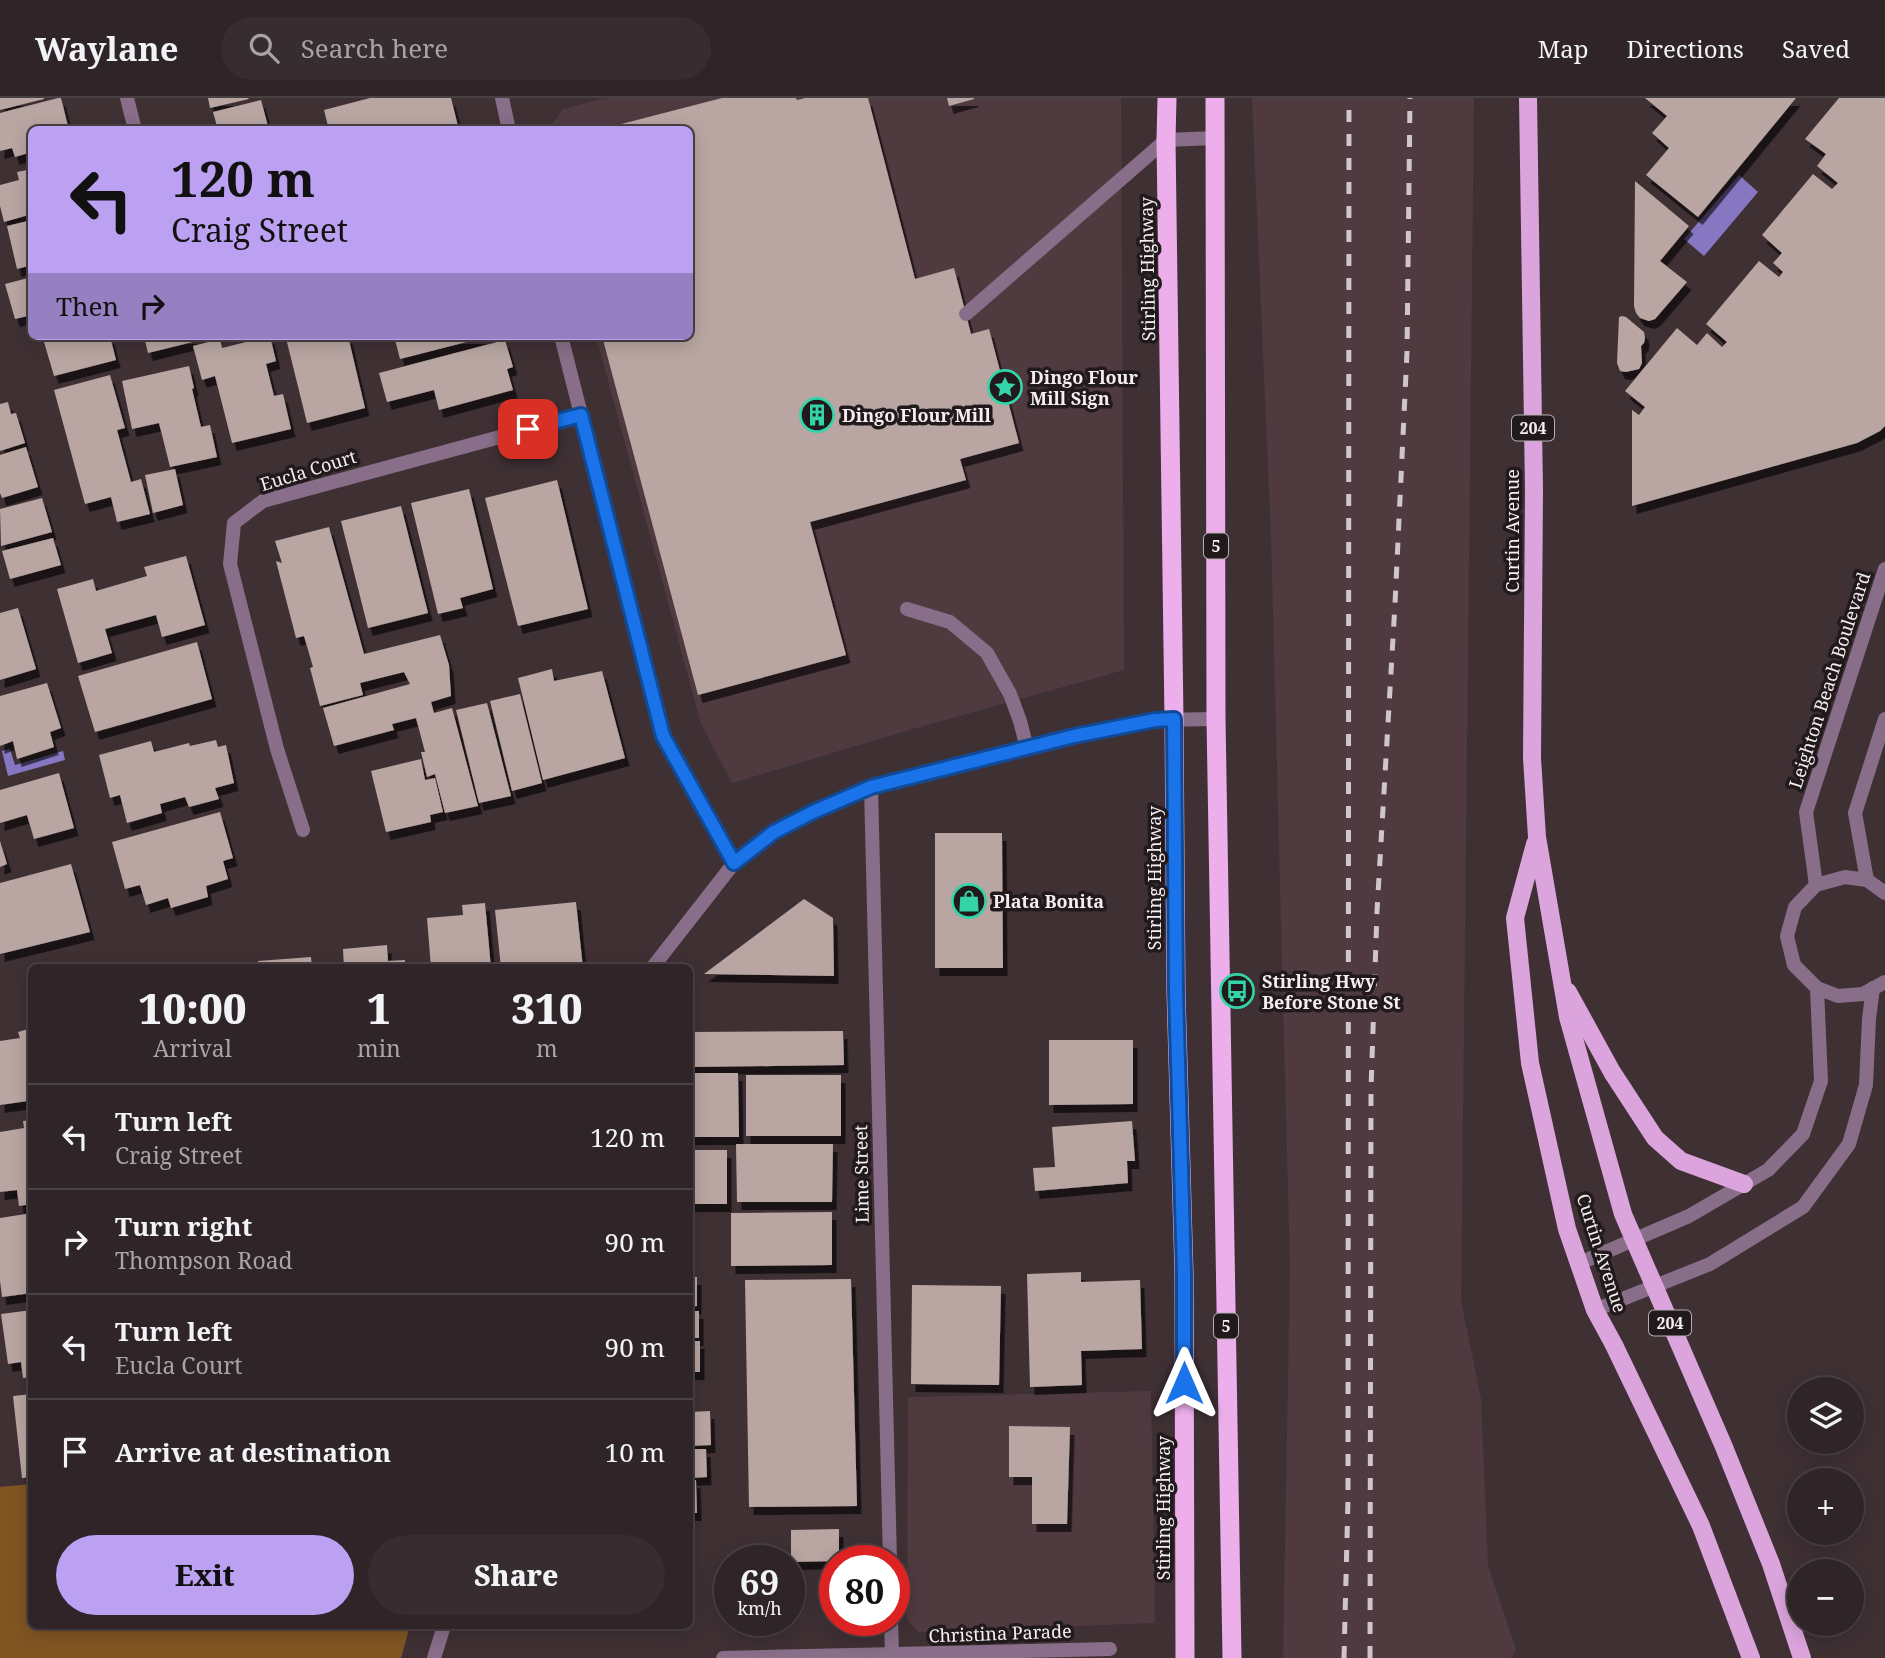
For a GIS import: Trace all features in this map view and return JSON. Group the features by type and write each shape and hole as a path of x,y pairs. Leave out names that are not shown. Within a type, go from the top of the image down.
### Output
{"highway":[{"name":"Stirling Highway","path":"1167,98 1176,992 1184,1273 1185,1658"},
{"name":"5","path":"1215,98 1216,719 1232,1658"}],"main road":[{"name":"Curtin Avenue","path":"1528,98 1534,490 1532,758 1536,837 1561,980 1568,1017 1623,1214 1724,1447 1771,1564 1802,1658"},
{"name":"Curtin Avenue","path":"1536,837 1515,918 1530,1063 1567,1229 1595,1310 1700,1526 1751,1658"},
{"path":"1561,980 1612,1072 1654,1138 1681,1161 1744,1184"}],"street":[{"path":"127,98 134,126"},
{"path":"502,98 508,126"},
{"path":"966,314 1166,140 1214,138"},
{"path":"562,340 663,736 734,863"},
{"name":"Eucla Court","path":"303,830 277,749 230,564 234,523 263,501 581,415"},
{"name":"Leighton Beach Boulevard","path":"1816,885 1806,813 1881,589 1885,569"},
{"path":"907,609 950,622 987,653 1010,694 1027,748"},
{"path":"655,964 734,863 774,832 813,812 871,787 1135,723 1216,719"},
{"path":"1867,880 1854,813 1885,719"},
{"name":"Lime Street","path":"871,787 890,1545"},
{"path":"1879,985 1863,994 1838,996 1817,988 1794,965 1787,936 1795,906 1816,885 1845,877 1867,880 1885,893"},
{"path":"1595,1310 1710,1264 1803,1207 1849,1144 1866,1085 1870,1019 1879,985"},
{"path":"1580,1263 1689,1216 1768,1170 1803,1134 1821,1081 1817,988"},
{"path":"434,1658 443,1629"},
{"path":"891,1636 892,1655"},
{"name":"Christina Parade","path":"723,1658 944,1656 1111,1649"}],"shaded area":[{"path":"605,98 1121,98 1124,670 732,783 701,724 597,340 693,340 693,126 550,126 563,109"},
{"path":"1252,98 1474,98 1461,1300 1481,1399 1488,1566 1516,1650 1511,1658 1283,1658 1290,1268 1271,536"},
{"path":"1739,175 1758,192 1704,256 1684,239"},
{"path":"10,749 15,765 63,751 65,760 8,776 2,751"},
{"path":"1151,1391 1155,1623 918,1632 910,1623 908,1397"},
{"path":"28,1484 28,1629 409,1629 401,1658 0,1658 0,1487"}],"building":[{"path":"0,98 44,98 44,99 0,110"},
{"path":"61,98 68,126 28,126 28,153 15,157 12,148 0,151 0,113"},
{"path":"208,98 248,98 249,99 210,108"},
{"path":"370,98 451,98 458,126 328,126 324,110"},
{"name":"Dingo Flour Mill","path":"722,98 868,98 915,279 954,268 971,334 989,329 1019,443 960,459 966,480 810,522 846,655 698,695 603,340 693,340 693,126 614,126"},
{"path":"947,98 974,98 974,99 949,106"},
{"path":"1645,98 1796,98 1698,217 1646,175 1669,148 1652,133 1667,116"},
{"path":"1839,98 1885,98 1885,426 1857,443 1632,506 1632,410 1639,415 1645,407 1625,391 1677,328 1697,345 1707,333 1722,347 1727,342 1706,324 1759,261 1779,277 1783,272 1773,263 1782,253 1762,235 1813,174 1832,189 1838,183 1817,166 1826,154 1805,139"},
{"path":"261,100 268,126 217,126 213,112"},
{"path":"28,170 28,215 4,222 0,206 0,185 19,180 17,172"},
{"path":"1635,181 1689,226 1660,261 1687,282 1655,319 1649,321 1640,318 1634,306"},
{"path":"28,221 28,266 17,269 7,226"},
{"path":"28,278 28,316 15,319 5,284"},
{"path":"1622,316 1644,332 1645,338 1641,346 1642,363 1639,369 1626,372 1620,371 1617,363 1619,317"},
{"path":"111,340 116,360 54,376 44,342"},
{"path":"145,340 201,340 148,353"},
{"path":"220,340 222,348 254,340 271,340 276,361 266,364 274,396 283,394 291,429 232,443 215,376 202,380 193,346"},
{"path":"286,340 349,340 365,408 307,423"},
{"path":"395,340 474,340 400,359"},
{"path":"505,340 513,367 507,369 513,390 439,410 434,390 387,402 379,373"},
{"path":"189,366 201,427 210,425 217,457 170,467 159,423 132,429 122,381"},
{"path":"110,375 125,428 117,430 131,482 141,479 150,514 117,522 111,497 85,504 54,390"},
{"path":"8,402 11,414 16,413 25,443 0,451 0,404"},
{"path":"26,447 38,487 2,498 0,455"},
{"path":"175,469 183,505 153,513 145,475"},
{"path":"557,480 588,609 518,626 485,498"},
{"path":"469,489 493,589 460,598 463,608 438,614 411,503"},
{"path":"42,498 52,532 1,546 0,509"},
{"path":"401,506 428,613 368,628 341,521"},
{"path":"329,527 364,654 440,635 449,665 451,696 431,702 434,713 452,708 478,806 445,813 435,774 427,777 421,752 425,752 416,718 392,724 394,730 334,746 323,708 410,684 404,672 360,683 363,695 320,706 304,636 296,638 276,561 282,563 275,541"},
{"path":"53,538 61,565 10,579 2,551"},
{"path":"186,556 205,625 162,637 156,615 105,629 112,653 78,663 57,589 93,579 96,591 147,576 144,567"},
{"path":"18,608 36,669 0,680 0,613"},
{"path":"197,642 212,699 95,732 78,676"},
{"path":"552,669 554,681 602,671 625,758 543,780 518,678"},
{"path":"47,683 61,728 50,732 54,747 17,759 13,741 0,746 0,696"},
{"path":"520,694 542,783 512,791 490,701"},
{"path":"487,703 511,796 479,803 456,710"},
{"path":"216,740 218,747 226,745 234,783 215,788 219,799 189,807 185,797 160,804 162,813 127,823 120,795 110,798 99,755 151,741 154,752 189,743 190,746"},
{"path":"421,759 425,780 435,778 443,812 430,815 431,822 386,832 371,771"},
{"path":"59,773 74,828 34,839 27,815 0,823 0,790"},
{"path":"220,812 233,858 223,861 228,879 206,886 208,897 171,908 168,898 146,905 140,885 125,889 112,842"},
{"name":"Plata Bonita","path":"935,833 1002,833 1003,968 935,968"},
{"path":"0,841 7,864 0,867"},
{"path":"71,864 90,932 0,954 0,883"},
{"path":"804,899 833,918 834,976 704,974"},
{"path":"576,902 583,964 501,964 495,910"},
{"path":"485,903 491,964 431,964 427,918 463,915 462,905"},
{"path":"387,945 388,961 405,960 405,964 344,964 343,949"},
{"path":"311,957 312,964 258,964 258,961"},
{"path":"28,1029 28,1101 0,1105 0,1041 20,1038 18,1032"},
{"path":"843,1031 844,1065 693,1067 693,1032"},
{"path":"1049,1040 1133,1040 1133,1104 1049,1105"},
{"path":"693,1073 738,1073 739,1137 693,1137"},
{"path":"746,1075 841,1075 841,1136 746,1136"},
{"path":"28,1120 28,1205 19,1206 17,1190 0,1192 0,1132 24,1128 23,1121"},
{"path":"1132,1121 1135,1161 1127,1161 1128,1183 1035,1191 1033,1168 1055,1167 1052,1127"},
{"path":"736,1144 833,1144 832,1202 737,1202"},
{"path":"693,1150 727,1150 727,1204 693,1204"},
{"path":"832,1212 832,1265 731,1266 731,1213"},
{"path":"28,1214 28,1294 2,1297 0,1218"},
{"path":"1081,1272 1081,1282 1140,1280 1142,1349 1081,1351 1082,1385 1030,1387 1027,1274"},
{"path":"693,1277 697,1277 697,1306 693,1307"},
{"path":"851,1279 857,1506 749,1507 745,1280"},
{"path":"912,1285 1001,1286 999,1385 911,1384"},
{"path":"28,1311 28,1377 23,1378 21,1362 8,1364 1,1314"},
{"path":"693,1311 699,1311 699,1338 693,1338"},
{"path":"693,1341 700,1341 700,1372 693,1372"},
{"path":"28,1394 28,1477 22,1478 13,1396"},
{"path":"710,1411 711,1445 693,1446 693,1412"},
{"path":"1009,1426 1070,1427 1067,1524 1032,1524 1032,1477 1009,1477"},
{"path":"693,1449 706,1449 707,1477 693,1478"},
{"path":"693,1480 696,1480 697,1513 693,1513"},
{"path":"839,1529 839,1545 819,1545 819,1561 805,1562 805,1545 791,1545 791,1530"}],"railway":[{"path":"1344,1658 1348,1498 1349,98"},
{"path":"1370,1658 1371,1089 1377,911 1407,352 1410,98"}],"place":[{"name":"Dingo Flour Mill Sign","path":"1005,387"},
{"name":"Dingo Flour Mill","path":"817,415"},
{"name":"Plata Bonita","path":"969,901"},
{"name":"Stirling Hwy Before Stone St","path":"1237,991"}],"route":[{"path":"528,429 581,415 663,736 734,863 774,832 871,787 1074,736 1155,720 1174,719 1176,992 1184,1273 1184,1383"}]}
